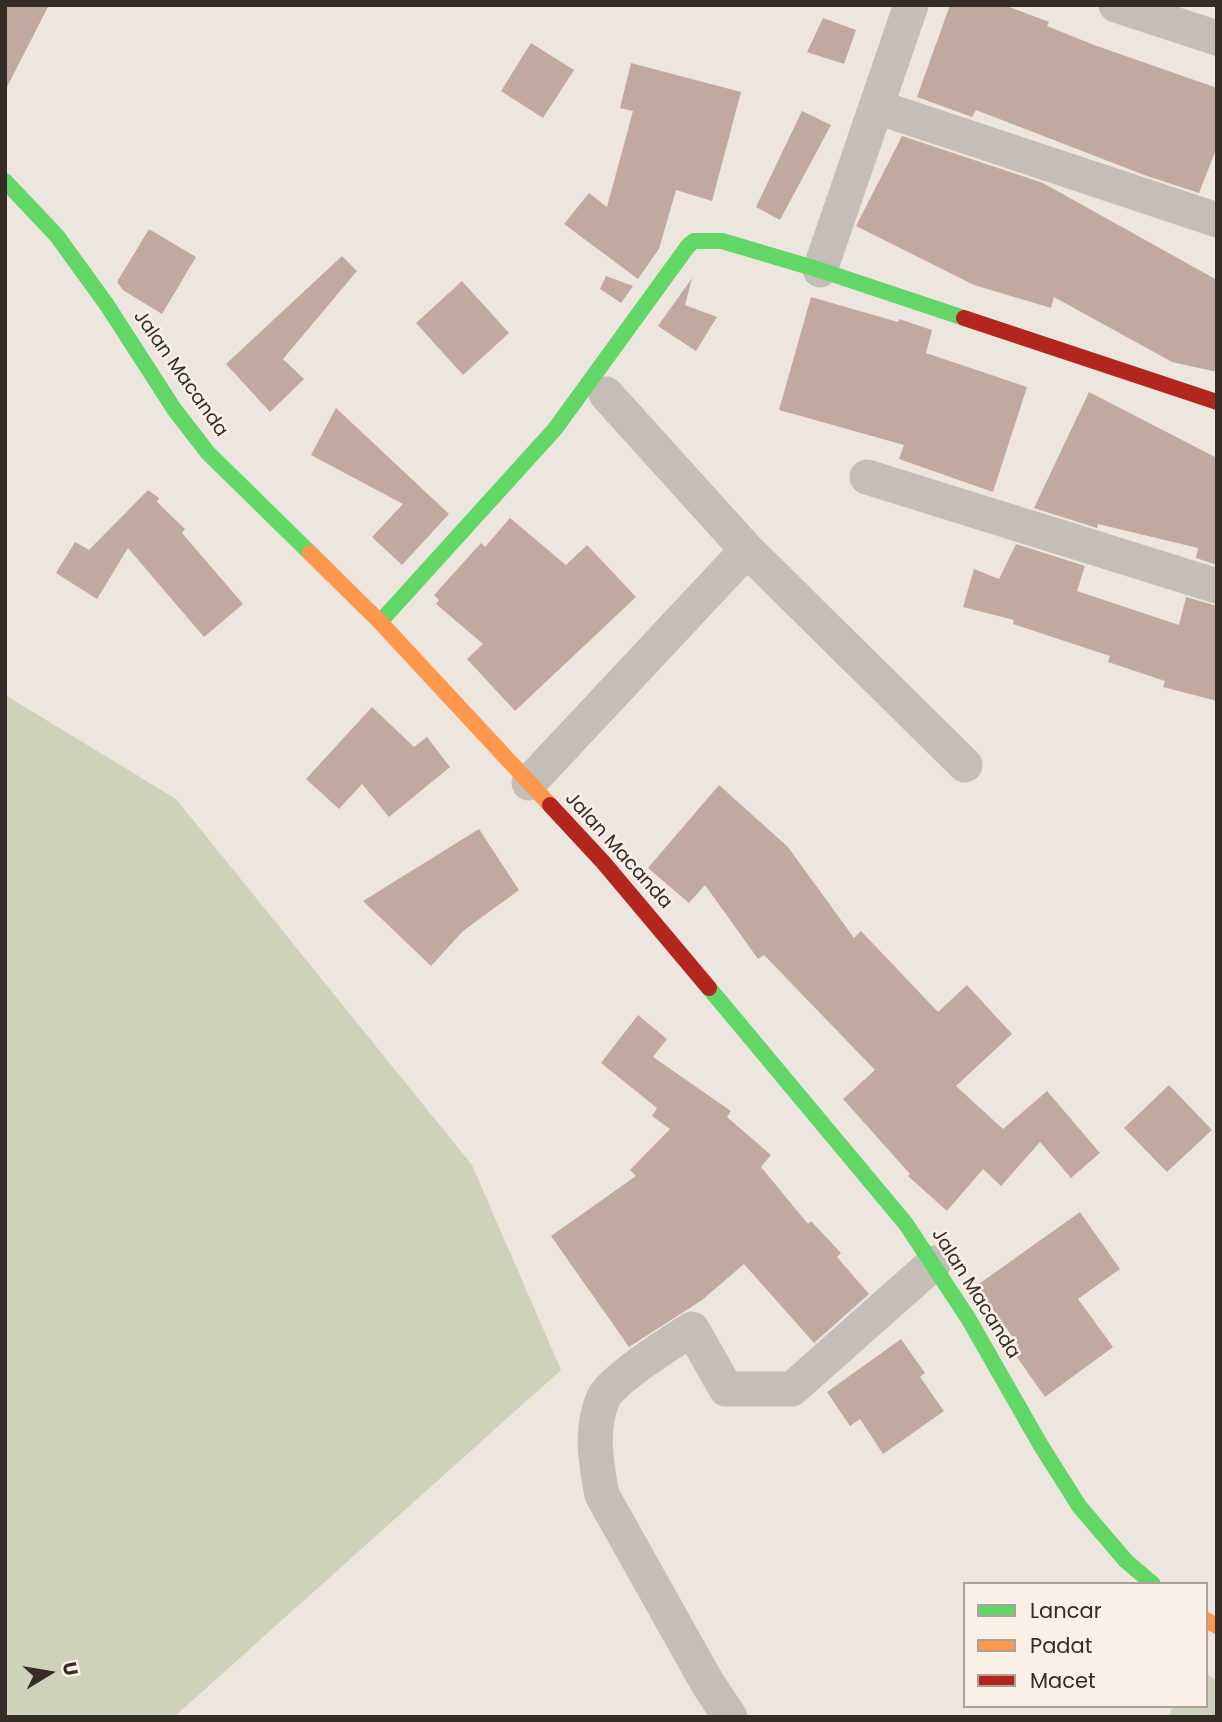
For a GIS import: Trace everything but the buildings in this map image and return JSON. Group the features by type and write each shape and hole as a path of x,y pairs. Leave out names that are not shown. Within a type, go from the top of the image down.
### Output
{"street":[{"path":"820,270 911,5"},
{"path":"1116,5 1217,38"},
{"path":"877,107 1217,220"},
{"name":"Jalan Macanda","path":"5,181 57,236 107,305 174,409 208,453 380,622 603,863 906,1224 963,1309 1051,1465 1104,1536 1151,1582"},
{"path":"380,622 555,429 694,241 722,241 820,270 1217,402"},
{"path":"606,394 747,550 965,765"},
{"path":"867,477 1217,586"},
{"path":"529,783 747,550"},
{"path":"730,1717 708,1684 602,1495 595,1461 596,1427 603,1396 636,1366 692,1329 726,1389 792,1389 934,1263"}],"green space":[{"path":"5,695 176,799 472,1165 561,1370 174,1717 5,1717"},
{"path":"1208,1675 1217,1680 1217,1717 1167,1717 1173,1708 1208,1708"}],"traffic: fast":[{"path":"5,181 57,236 107,305 174,409 208,453 310,553"},
{"path":"380,622 555,429 694,241 722,241 964,318"},
{"path":"709,988 906,1224 968,1318 1079,1506 1126,1561 1151,1582"}],"traffic: slow":[{"path":"310,553 380,622 550,805"},
{"path":"1208,1621 1217,1626"}],"traffic: jam":[{"path":"964,318 1217,402"},
{"path":"550,805 603,862 709,988"}]}
